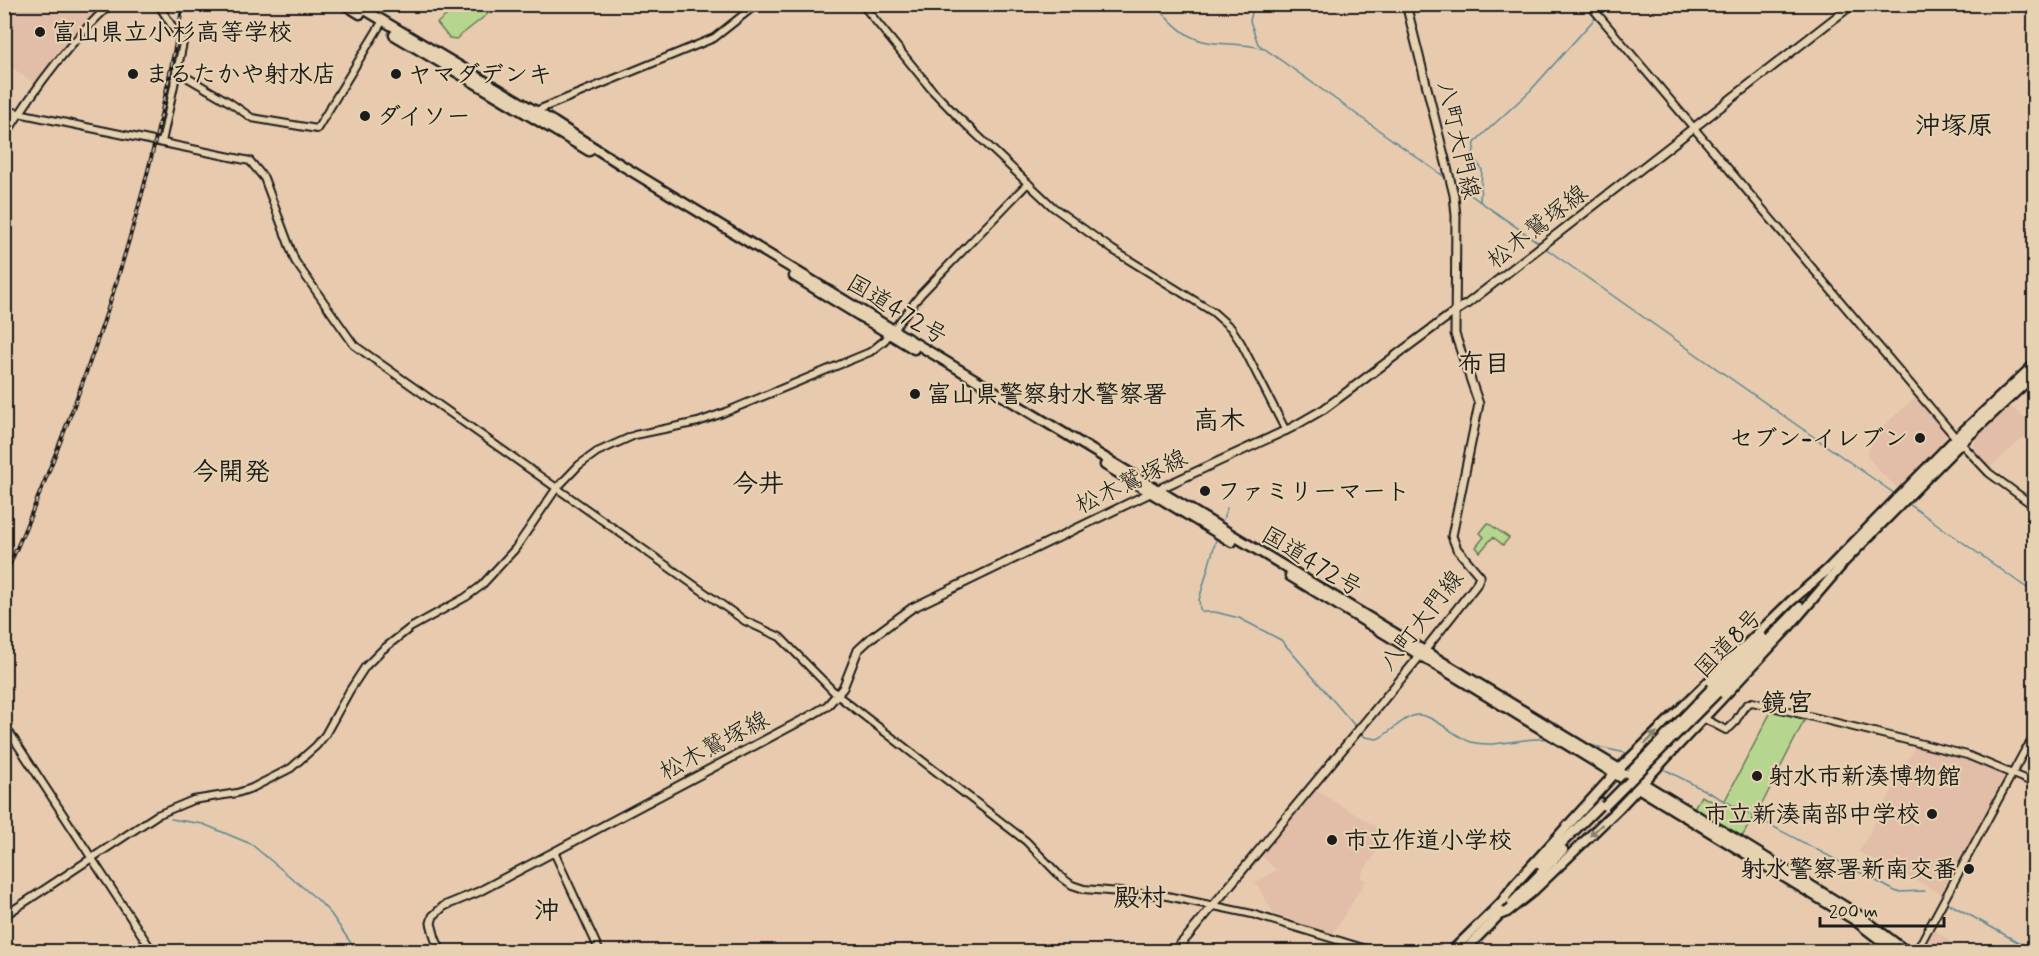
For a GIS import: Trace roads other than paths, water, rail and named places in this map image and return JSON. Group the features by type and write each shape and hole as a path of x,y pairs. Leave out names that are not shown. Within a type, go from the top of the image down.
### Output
{"highway":[{"name":"国道472号","path":"344,4 532,113 1640,786 1854,919 1896,951"},
{"name":"国道472号","path":"355,4 381,24"},
{"name":"国道8号","path":"1714,690 1840,566 1958,440 2034,365"},
{"name":"国道8号","path":"1958,440 2034,375"},
{"name":"国道8号","path":"1463,951 1826,572 1888,513"},
{"path":"1499,915 1507,912 1531,893 1640,786 1788,628 1840,566"},
{"path":"1501,903 1514,885 1593,796 1791,601 1826,572"},
{"name":"国道472号","path":"1422,654 1594,762 1617,772"},
{"path":"1593,796 1603,783 1604,776 1594,762"},
{"path":"1656,768 1652,782 1659,793"},
{"name":"国道472号","path":"1640,786 1659,793 1857,914 1907,951"},
{"name":"国道8号","path":"1451,951 1604,805"}],"main road":[{"name":"八町大門線","path":"1173,951 1422,654 1476,585 1480,576 1457,549 1452,536 1479,404 1455,334 1456,216 1454,195 1406,4"},
{"name":"松木鷲塚線","path":"441,951 431,923 433,916 444,906 478,892 827,706 846,682 858,650 912,608 1153,491 1286,431 1324,408 1530,257 1853,4"}],"street":[{"path":"4,138 71,45 111,4"},
{"path":"158,4 183,43 162,142"},
{"path":"532,113 690,50 714,38 757,4"},
{"path":"862,4 932,90 1053,207 1087,233 1213,312 1231,328 1286,431"},
{"path":"1589,4 1958,440 1989,473 2034,506"},
{"path":"176,71 252,118 315,129 319,127 381,24"},
{"path":"4,110 250,161 264,178 296,261 352,342 556,489 746,621 780,637 837,694 1026,841 1071,885 1084,889 1167,896 1252,914 1376,951"},
{"path":"4,916 157,815 182,803 252,788 291,768 325,735 365,667 399,635 481,586 515,549 556,489 579,465 597,452 619,441 635,435 698,422 870,352 891,332 921,294 1028,183"},
{"path":"1684,706 1726,730 1731,728 1745,705 1752,702 1967,755 2034,783"},
{"path":"4,724 153,951"},
{"path":"1916,951 2012,773 2034,738"},
{"path":"554,852 600,951"}],"waterway":[{"path":"1155,4 1176,26 1195,39 1263,49"},
{"path":"1254,4 1250,21 1258,44 1446,178"},
{"path":"1601,13 1608,4"},
{"path":"1480,202 1482,170 1473,156 1475,143 1530,91 1597,16"},
{"path":"1455,184 1539,243"},
{"path":"1545,248 1895,494"},
{"path":"1906,502 2034,593"},
{"path":"1222,522 1227,508"},
{"path":"1216,540 1199,600 1200,609 1203,612 1215,612 1239,618 1281,640 1356,727"},
{"path":"1360,731 1365,737 1377,739 1406,719 1417,715 1430,718 1458,736 1481,744 1550,739"},
{"path":"1585,744 1630,754"},
{"path":"1662,768 1897,892 1925,891"},
{"path":"171,819 203,824 251,844 318,900 331,914 357,952"},
{"path":"1948,903 2034,951"}],"railway":[{"path":"4,578 72,411 116,283 153,152 183,4"}],"place":[{"name":"富山県立小杉高等学校","path":"40,32"},
{"name":"まるたかや射水店","path":"133,74"},
{"name":"ヤマダデンキ","path":"396,74"},
{"name":"ダイソー","path":"365,116"},
{"name":"富山県警察射水警察署","path":"915,394"},
{"name":"セブン-イレブン","path":"1920,438"},
{"name":"ファミリーマート","path":"1205,491"},
{"name":"射水市新湊博物館","path":"1757,776"},
{"name":"市立新湊南部中学校","path":"1932,814"},
{"name":"市立作道小学校","path":"1332,840"},
{"name":"射水警察署新南交番","path":"1969,869"}],"district":[{"name":"沖塚原","path":"1954,125"},
{"name":"布目","path":"1484,363"},
{"name":"高木","path":"1219,420"},
{"name":"今開発","path":"231,471"},
{"name":"今井","path":"758,483"},
{"name":"鏡宮","path":"1787,702"},
{"name":"殿村","path":"1140,897"},
{"name":"沖","path":"547,910"}]}
